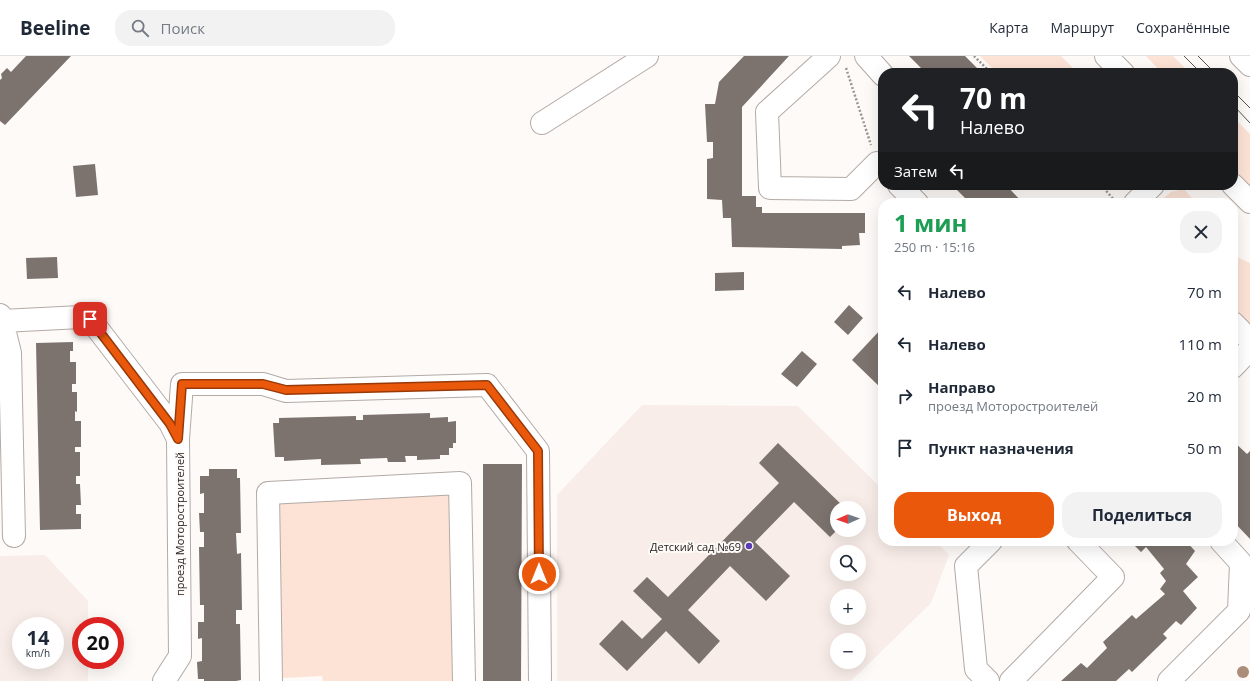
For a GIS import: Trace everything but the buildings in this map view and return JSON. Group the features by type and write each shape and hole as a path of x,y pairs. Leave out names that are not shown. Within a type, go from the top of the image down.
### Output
{"street":[{"path":"542,123 647,56"},
{"path":"866,56 878,69"},
{"path":"1106,56 1118,68"},
{"path":"1241,56 1250,65"},
{"path":"837,60 767,112 770,188 851,189 878,166"},
{"path":"904,190 912,198"},
{"path":"1140,198 1148,190"},
{"path":"1238,190 1250,202"},
{"name":"проезд Моторостроителей","path":"1,319 81,317 90,319 170,424 178,439 180,656 164,681"},
{"path":"1,319 10,353 14,536"},
{"path":"1238,328 1250,340"},
{"path":"1238,362 1250,349"},
{"path":"178,439 182,384 263,384 286,390 487,385 538,451 540,681"},
{"path":"271,681 268,492 460,483 464,681"},
{"path":"976,677 966,566 986,546"},
{"path":"1011,681 1113,577 1083,546"},
{"path":"1169,681 1239,611 1241,563 1226,546"}],"path":[{"path":"974,56 986,68"},
{"path":"837,60 878,156"},
{"path":"1105,190 1112,198"}],"shaded area":[{"path":"980,56 1061,56 1073,68 992,68"},
{"path":"1146,56 1173,56 1185,68 1157,68"},
{"path":"1238,122 1250,134 1250,186 1238,174"},
{"path":"1185,190 1192,198 1164,198 1171,192"},
{"path":"1238,257 1250,263 1250,330 1238,318"},
{"name":"Детский сад №69","path":"642,405 798,406 878,485 878,546 940,546 949,555 931,603 866,666 866,633 830,633 830,669 863,669 851,681 557,681 557,495"},
{"path":"449,492 454,681 323,681 322,676 281,678 278,503"},
{"path":"45,555 88,601 88,617 72,617 72,669 88,669 88,681 0,681 0,556"}],"tram line":[{"path":"1184,56 1196,68"},
{"path":"1198,56 1210,68"},
{"path":"1238,96 1250,108"},
{"path":"1238,110 1250,123"}],"place":[{"name":"Детский сад №69","path":"749,546"}],"route":[{"path":"90,319 97,326 170,424 178,439 182,384 263,384 286,390 487,385 538,451 539,574"}]}
